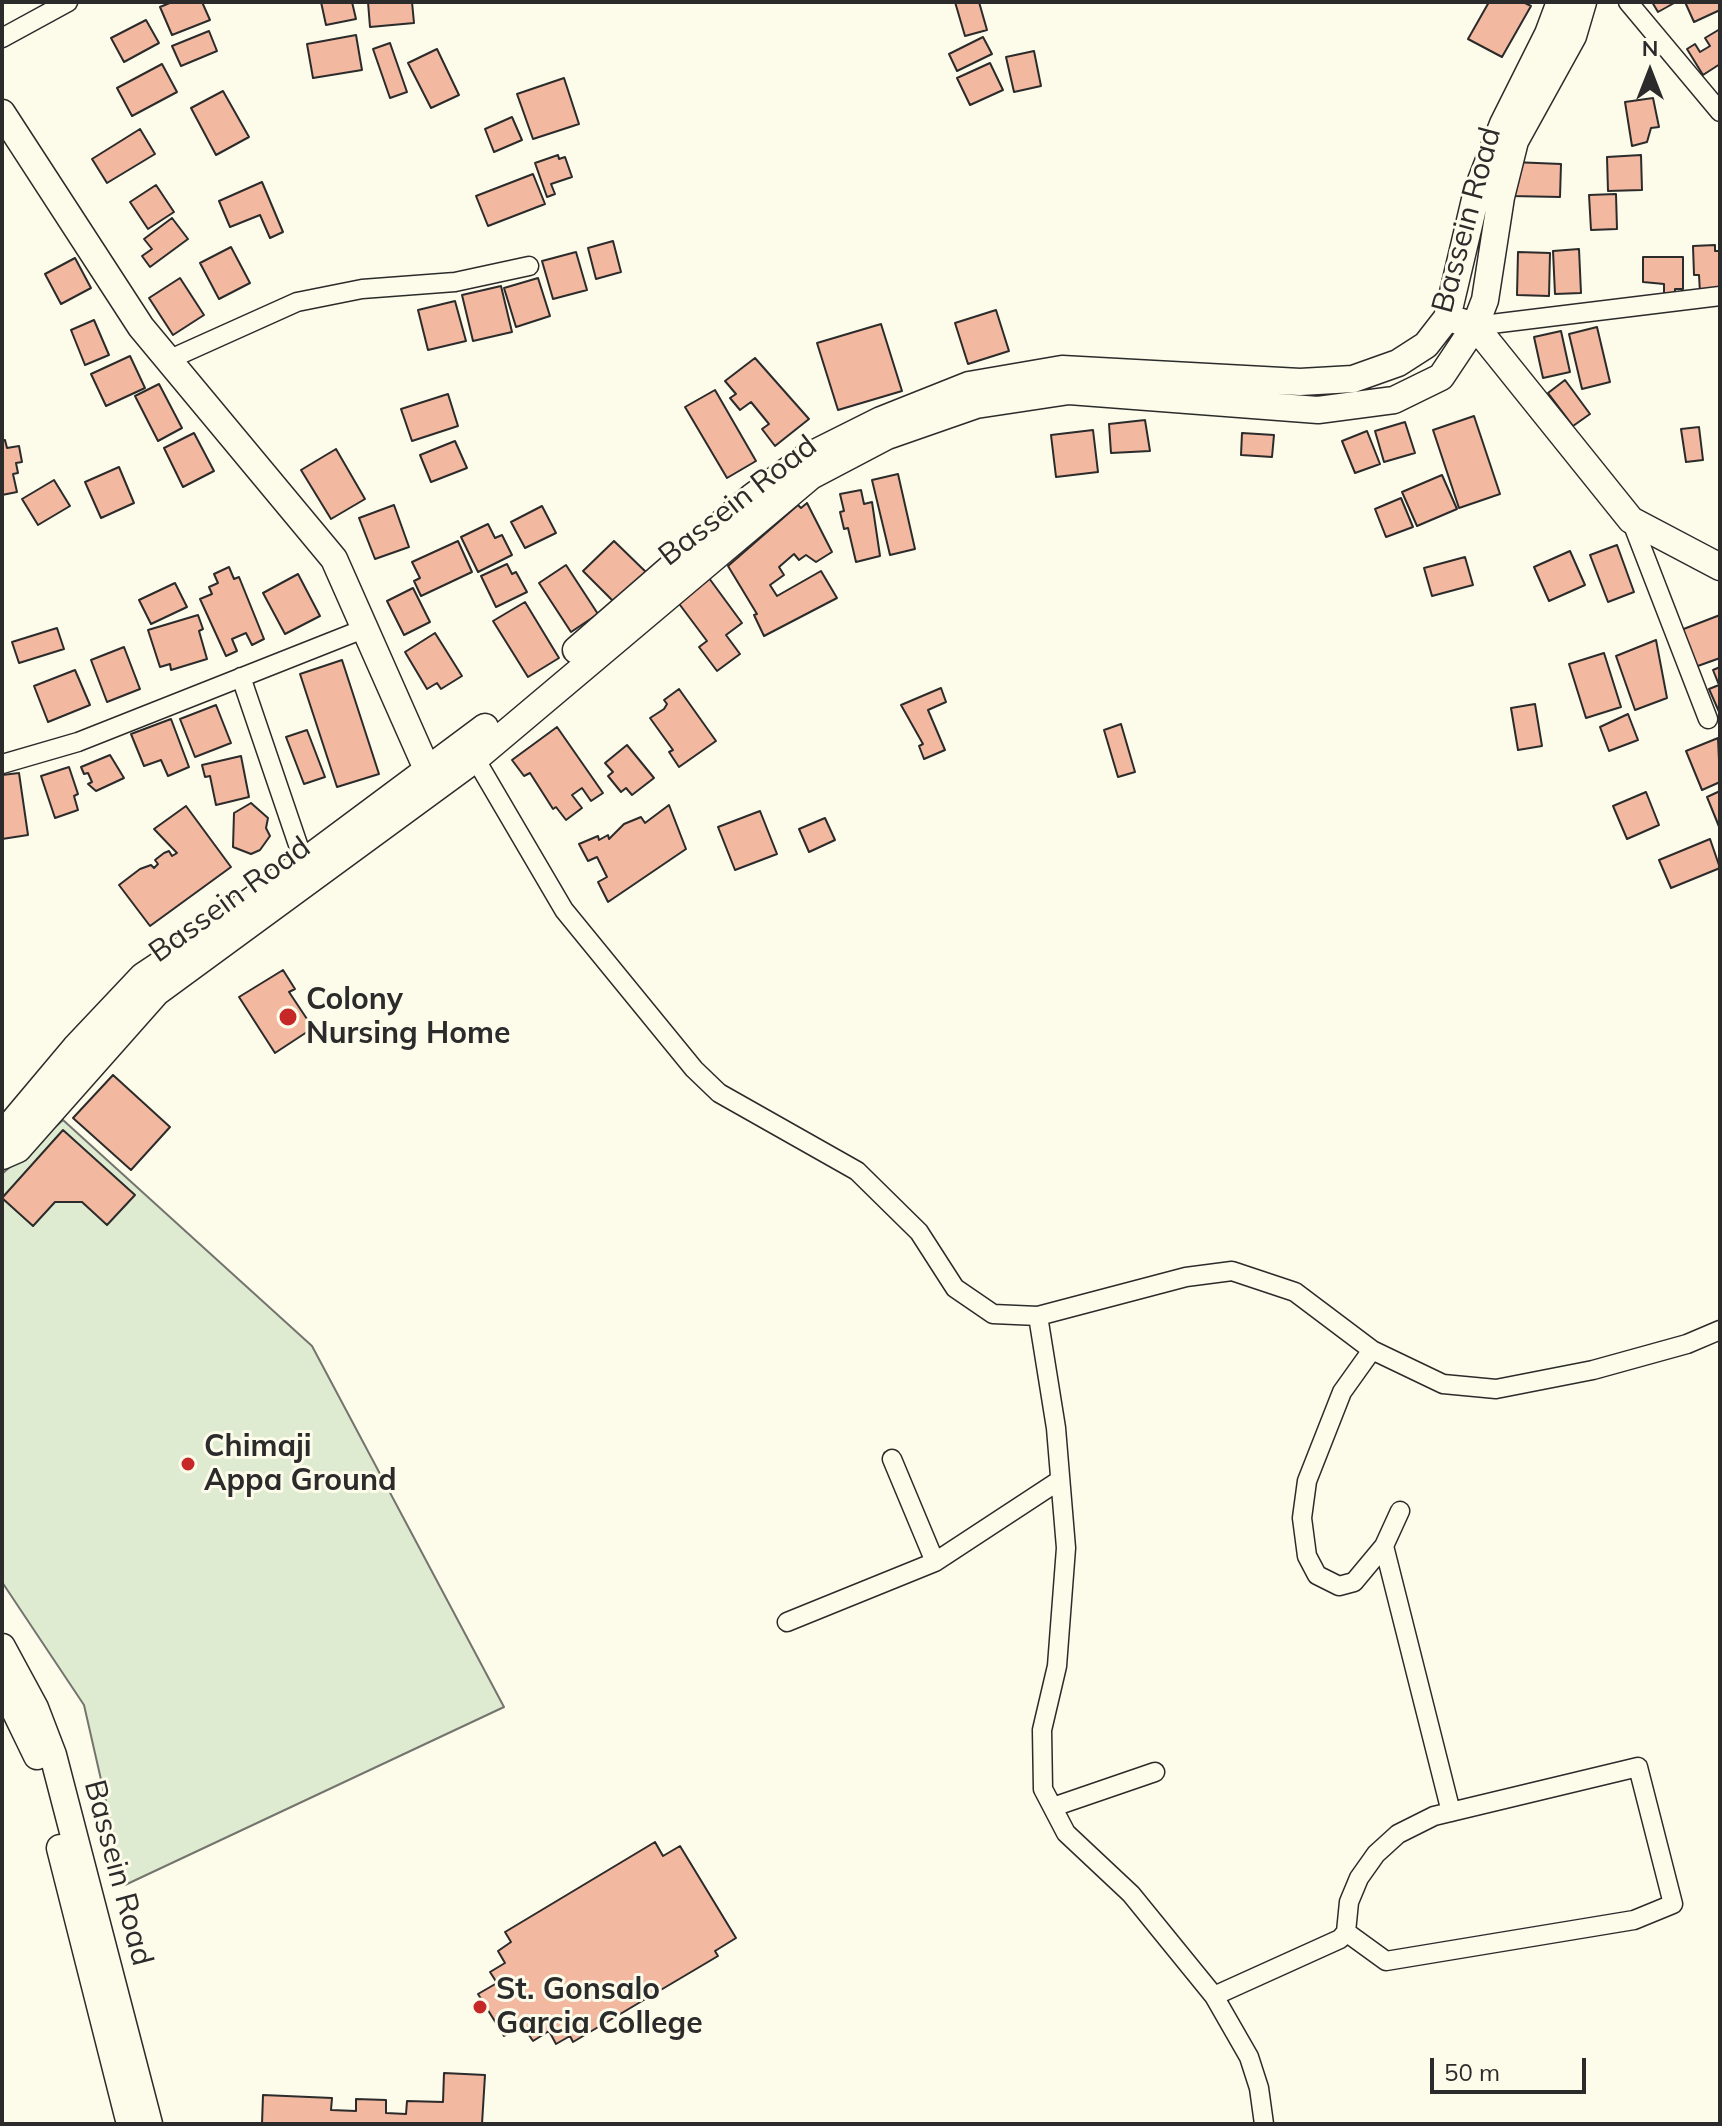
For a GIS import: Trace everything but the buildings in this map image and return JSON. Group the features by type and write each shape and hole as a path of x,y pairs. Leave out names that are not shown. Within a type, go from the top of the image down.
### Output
{"main road":[{"name":"Bassein Road","path":"470,751 752,497 805,458 881,420 969,385 1062,369 1300,382 1353,379 1398,363 1426,345 1447,318 1477,191 1560,2"},
{"name":"Bassein Road","path":"2,1156 18,1149 157,992 307,871 470,751 811,476 887,436 976,405 1069,391 1298,411 1394,400 1441,377 1475,326 1485,300 1501,197 1515,141 1573,36 1583,2"},
{"path":"2,113 141,327 334,559 431,779"},
{"path":"1447,318 1475,326 1631,520 1720,567"},
{"name":"Bassein Road","path":"2,1135 75,1048 143,976 307,871"},
{"name":"Bassein Road","path":"2,1647 35,1708 53,1755 149,2124"},
{"name":"Bassein Road","path":"2,1684 37,1756 130,2124"}],"street":[{"path":"2,38 68,2"},
{"path":"1628,2 1720,112"},
{"path":"168,360 297,302 362,289 455,282 529,266"},
{"path":"1475,326 1720,296"},
{"path":"1631,520 1708,719"},
{"path":"2,764 78,742 366,628"},
{"path":"241,677 307,871"},
{"path":"470,751 564,910 694,1069 719,1093 857,1171 919,1232 955,1288 993,1314 1038,1316 1186,1277 1232,1271 1295,1292 1372,1350 1443,1384 1496,1389 1593,1370 1687,1344 1720,1330"},
{"path":"1038,1316 1066,1548 1057,1666 1042,1730 1043,1789 1066,1833 1131,1894 1214,1996 1249,2057 1259,2088 1264,2124"},
{"path":"1372,1350 1342,1392 1307,1481 1302,1518 1307,1556 1317,1575 1339,1586 1354,1582 1384,1546 1400,1511"},
{"path":"892,1459 935,1562"},
{"path":"787,1622 935,1562 1060,1480"},
{"path":"1384,1546 1451,1812"},
{"path":"1214,1996 1325,1948 1346,1932 1353,1889 1376,1854 1398,1834 1434,1816 1638,1767 1673,1904 1634,1920 1386,1961 1346,1932"},
{"path":"1053,1807 1155,1772"}],"green space":[{"name":"Chimaji Appa Ground","path":"63,1120 312,1346 504,1707 125,1885 84,1705 2,1582 2,1174"}],"place":[{"name":"Colony Nursing Home","path":"288,1017"},
{"name":"Chimaji Appa Ground","path":"188,1464"},
{"name":"St. Gonsalo Garcia College","path":"480,2007"}]}
